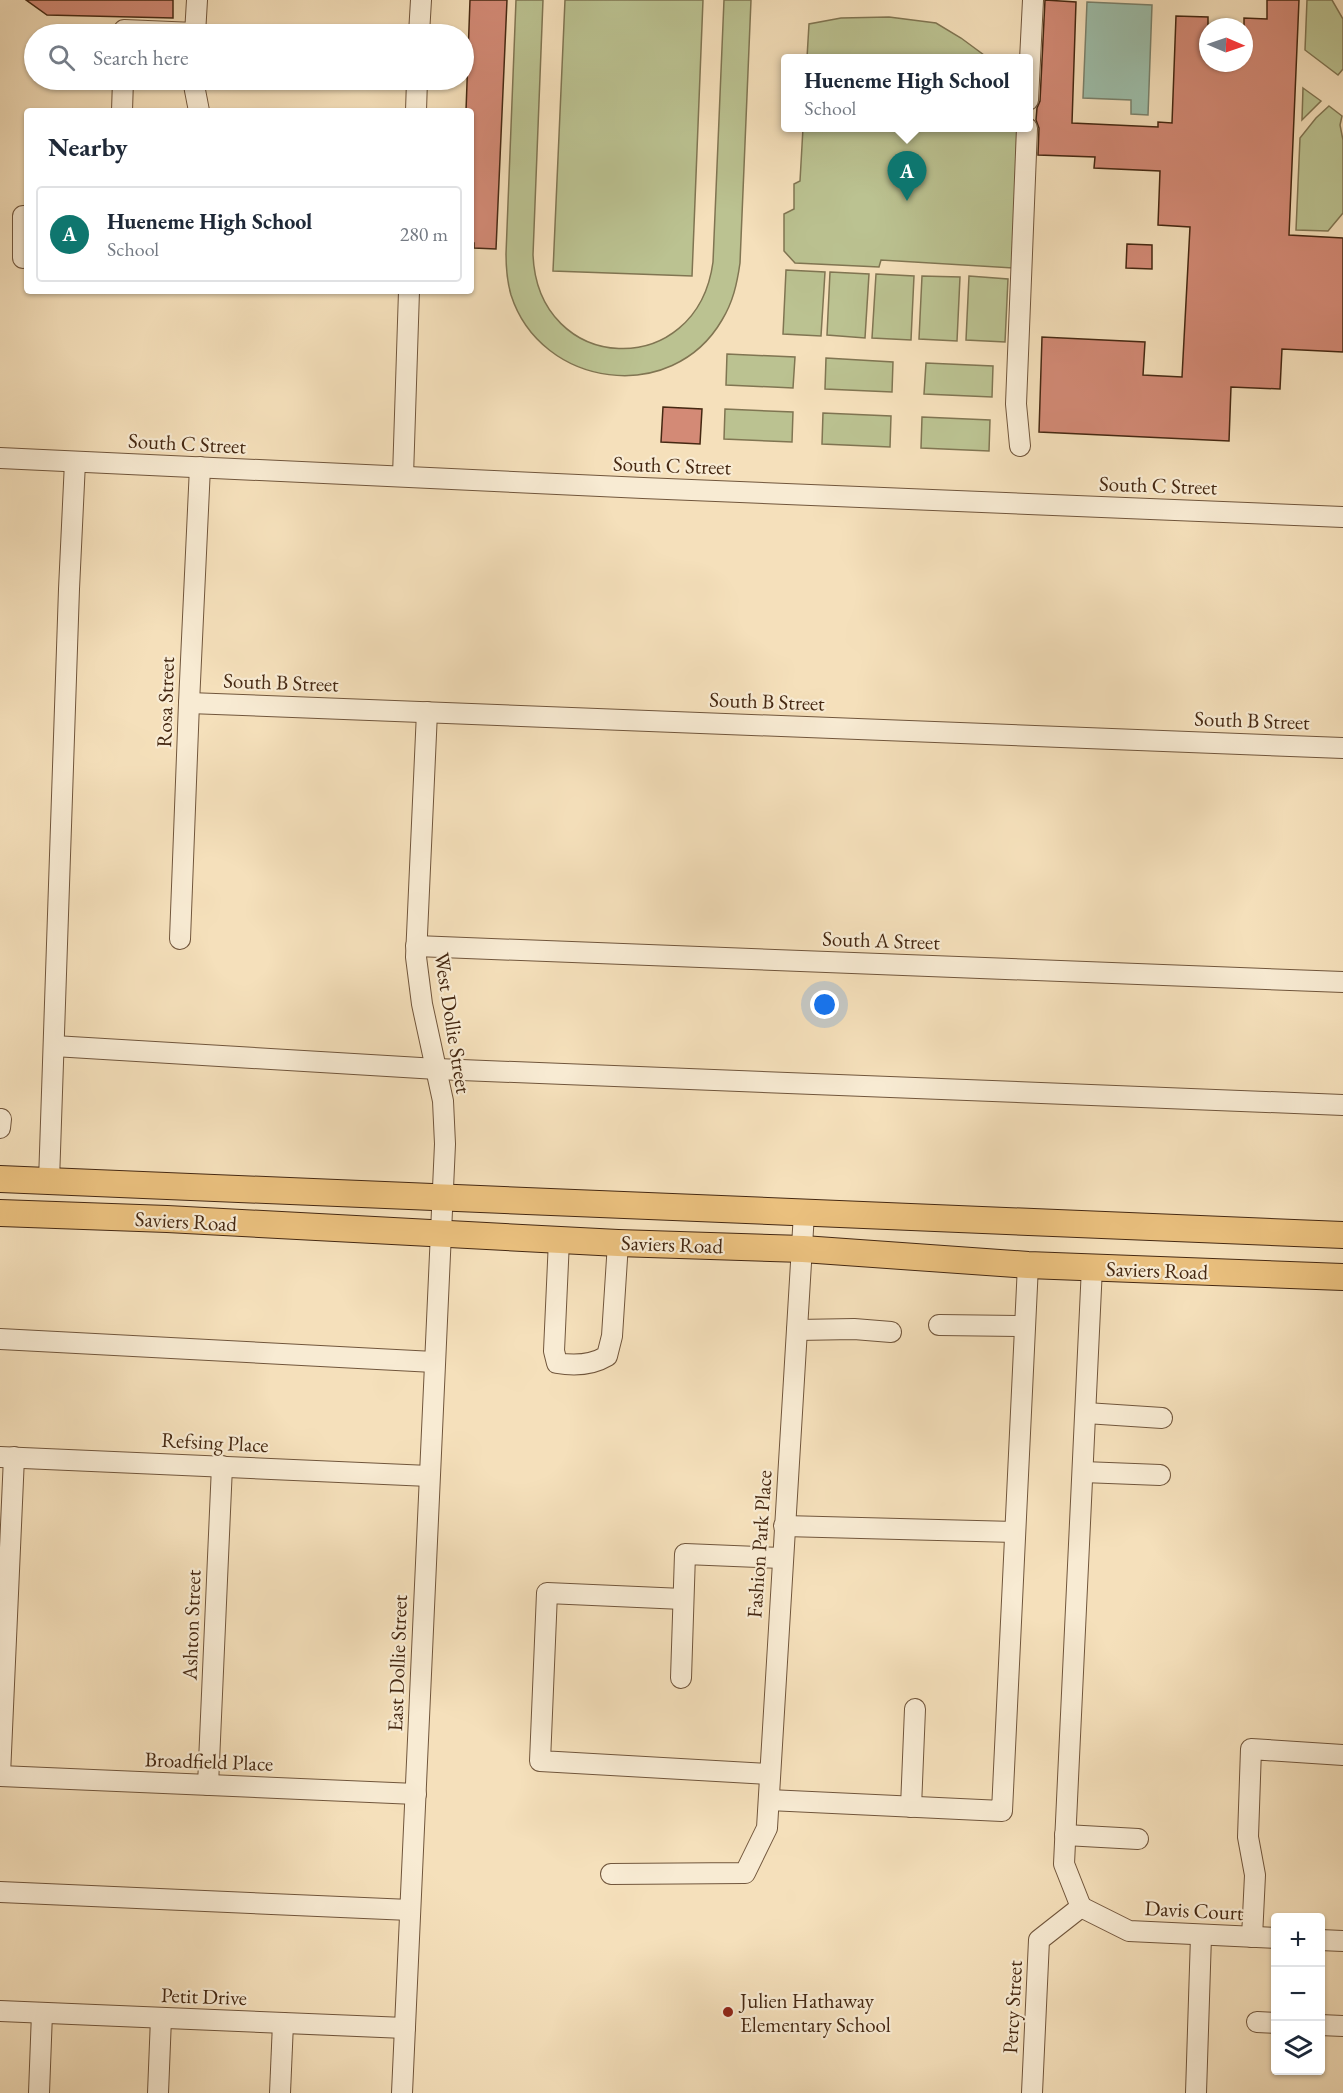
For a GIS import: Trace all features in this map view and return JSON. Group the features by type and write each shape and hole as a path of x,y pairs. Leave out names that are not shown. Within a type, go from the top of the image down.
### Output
{"main road":[{"name":"Saviers Road","path":"0,1179 1343,1235"},
{"name":"Saviers Road","path":"0,1213 559,1240 803,1249 1028,1265 1343,1277"}],"street":[{"path":"196,24 197,0"},
{"path":"420,24 421,0"},
{"path":"1031,54 1033,0"},
{"path":"122,108 123,90"},
{"path":"195,90 198,108"},
{"path":"416,108 417,90"},
{"path":"1020,446 1016,404 1027,132"},
{"path":"23,258 24,216"},
{"path":"404,476 409,294"},
{"name":"South C Street","path":"0,458 1343,517"},
{"path":"49,1181 75,462"},
{"name":"Rosa Street","path":"180,939 200,467"},
{"name":"South B Street","path":"189,703 1343,748"},
{"name":"West Dollie Street","path":"427,712 416,957 422,1004 443,1101 440,1234"},
{"name":"South A Street","path":"416,946 1343,982"},
{"path":"54,1046 437,1069 1343,1105"},
{"path":"0,1128 1,1119"},
{"name":"Fashion Park Place","path":"611,1874 745,1873 767,1828 804,1213"},
{"name":"East Dollie Street","path":"402,2093 440,1234"},
{"path":"559,1240 554,1351 557,1363 570,1365 597,1361 607,1356 612,1336 618,1242"},
{"path":"769,1800 1002,1811 1028,1265"},
{"path":"1081,1907 1064,1864 1092,1267"},
{"path":"939,1325 1025,1326"},
{"path":"797,1330 854,1329 891,1332"},
{"path":"0,1339 434,1362"},
{"path":"1086,1413 1162,1418"},
{"path":"0,1776 7,1457"},
{"name":"Refsing Place","path":"7,1457 429,1476"},
{"name":"Ashton Street","path":"208,1785 222,1466"},
{"path":"1083,1472 1160,1475"},
{"path":"784,1526 1015,1532"},
{"path":"681,1678 685,1554 782,1558"},
{"path":"683,1599 547,1593 540,1761 770,1774"},
{"path":"911,1807 915,1709"},
{"path":"1252,1937 1255,1875 1248,1838 1251,1749 1343,1755"},
{"name":"Broadfield Place","path":"0,1776 416,1794"},
{"path":"1065,1835 1138,1839"},
{"path":"0,1892 410,1910"},
{"name":"Davis Court","path":"1081,1907 1129,1931 1271,1938"},
{"name":"Percy Street","path":"1032,2093 1039,1940 1081,1907"},
{"path":"1196,2093 1202,1936"},
{"path":"1325,1940 1343,1941"},
{"name":"Petit Drive","path":"0,2012 405,2028"},
{"path":"39,2093 42,2013"},
{"path":"158,2093 161,2018"},
{"path":"280,2093 283,2023"},
{"path":"1325,2025 1343,2026"}],"shaded area":[{"path":"516,0 543,0 533,255 542,295 561,324 588,342 619,348 650,344 679,328 701,301 713,262 724,0 751,0 740,263 737,278 732,300 722,320 700,347 672,365 641,374 609,375 578,366 550,350 527,326 511,295 506,254"},
{"path":"565,0 703,0 692,276 553,271"},
{"path":"1307,0 1332,0 1343,19 1343,69 1338,75 1305,50"},
{"path":"1087,2 1152,5 1148,115 1131,114 1131,100 1083,98"},
{"path":"889,17 936,23 983,54 807,54 809,24 841,18"},
{"path":"1303,88 1321,101 1302,120"},
{"path":"1329,106 1342,116 1340,125 1343,140 1343,213 1328,231 1296,230 1300,138"},
{"path":"803,132 1017,132 1013,268 881,260 879,267 795,263 784,251 784,214 794,209 794,184 800,181"},
{"path":"786,270 825,272 821,336 783,334"},
{"path":"830,272 869,274 865,338 827,335"},
{"path":"876,274 914,276 911,340 872,338"},
{"path":"922,276 960,277 957,341 919,339"},
{"path":"969,276 1008,279 1005,342 966,340"},
{"path":"727,354 795,357 793,388 726,385"},
{"path":"826,358 893,362 892,392 825,389"},
{"path":"926,363 993,366 992,397 924,394"},
{"path":"725,409 793,412 792,442 724,439"},
{"path":"823,413 891,416 890,447 822,444"},
{"path":"922,417 990,420 989,451 921,448"}],"building":[{"path":"26,0 173,0 173,18 47,15"},
{"path":"470,0 507,0 496,249 474,248 474,108 466,108 467,90 474,90 474,24 469,24"},
{"path":"1045,0 1076,2 1072,123 1158,127 1158,122 1172,123 1176,16 1208,17 1199,18 1199,72 1253,72 1253,18 1267,19 1267,0 1299,0 1289,235 1343,238 1343,352 1282,349 1280,389 1231,387 1229,441 1039,432 1042,337 1145,342 1143,375 1182,377 1190,227 1158,225 1160,171 1094,168 1095,157 1038,155 1039,128 1036,120 1040,101"},
{"path":"1127,244 1152,245 1152,269 1126,268"},
{"path":"663,407 702,409 700,444 661,442"}],"place":[{"name":"Hueneme High School","path":"907,201"},
{"name":"Julien Hathaway Elementary School","path":"728,2012"}]}
